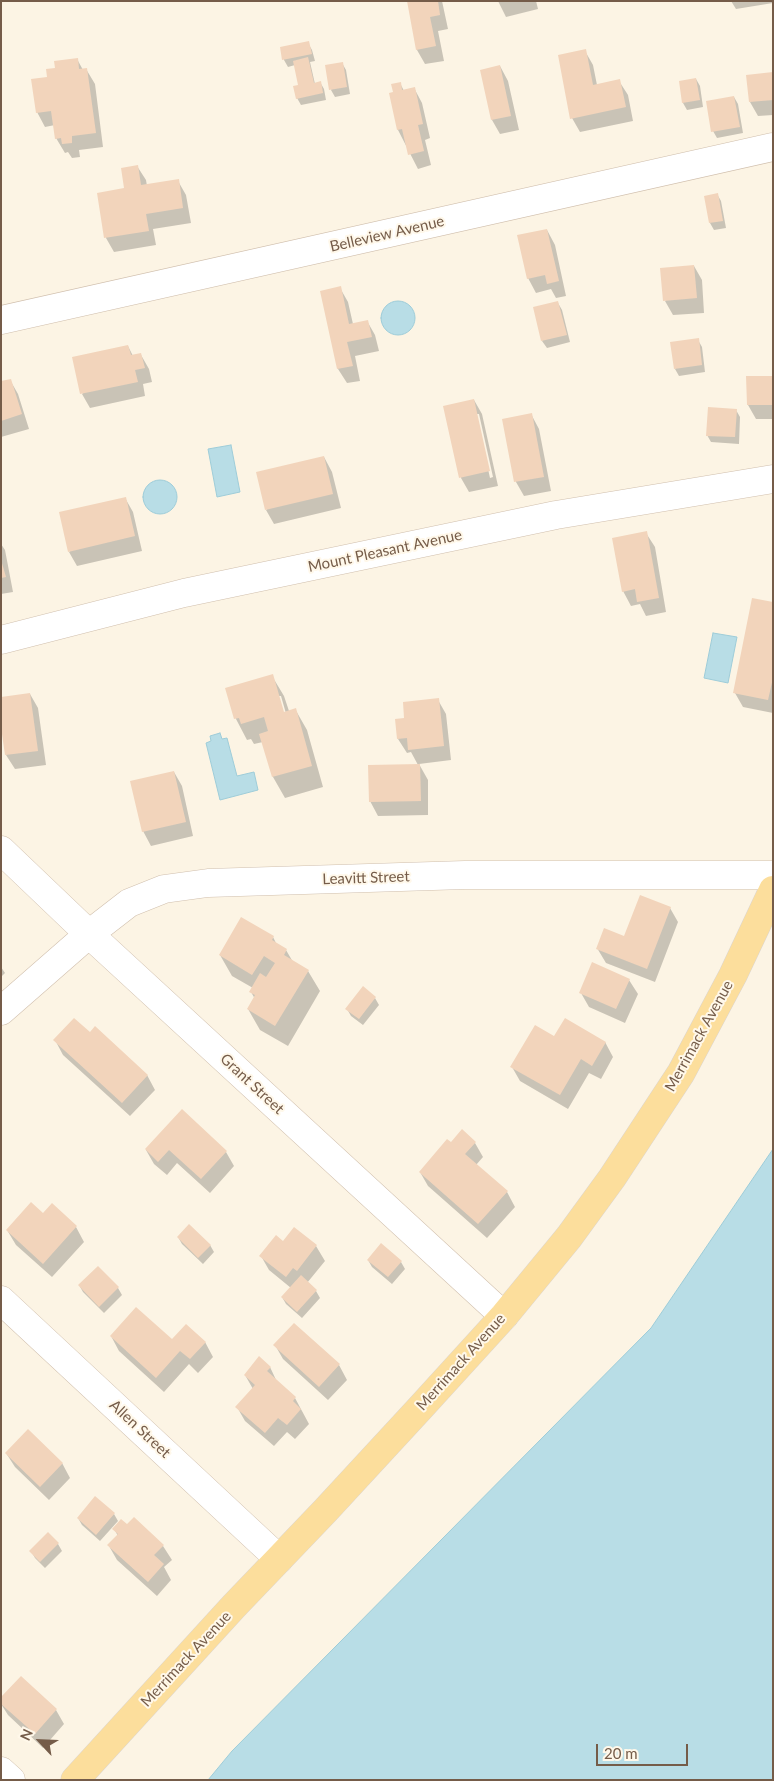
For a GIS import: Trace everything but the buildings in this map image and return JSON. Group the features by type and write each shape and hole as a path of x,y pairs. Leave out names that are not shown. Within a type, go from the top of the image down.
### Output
{"main road":[{"name":"Merrimack Avenue","path":"75,1780 416,1413 504,1316 569,1237 612,1178 681,1073 733,975 773,890"}],"street":[{"name":"Belleview Avenue","path":"1,320 773,147"},
{"name":"Mount Pleasant Avenue","path":"1,640 184,593 556,515 773,479"},
{"name":"Grant Street","path":"1,850 89,934 504,1316"},
{"name":"Leavitt Street","path":"1,1011 89,934 129,903 164,889 208,883 465,875 773,875"},
{"name":"Allen Street","path":"1,1300 279,1559"},
{"path":"1,1771 11,1780"}],"water":[{"path":"398,301 410,306 415,318 410,330 398,335 386,330 381,318 386,306"},
{"path":"231,445 240,492 217,497 208,449"},
{"path":"160,480 172,485 177,497 172,509 160,514 148,509 143,497 148,485"},
{"path":"713,633 737,637 728,683 704,678"},
{"path":"220,733 222,739 227,738 237,776 254,772 258,790 220,800 206,743 211,741 210,736"},
{"path":"773,1149 773,1780 208,1780 232,1751 651,1328"}]}
